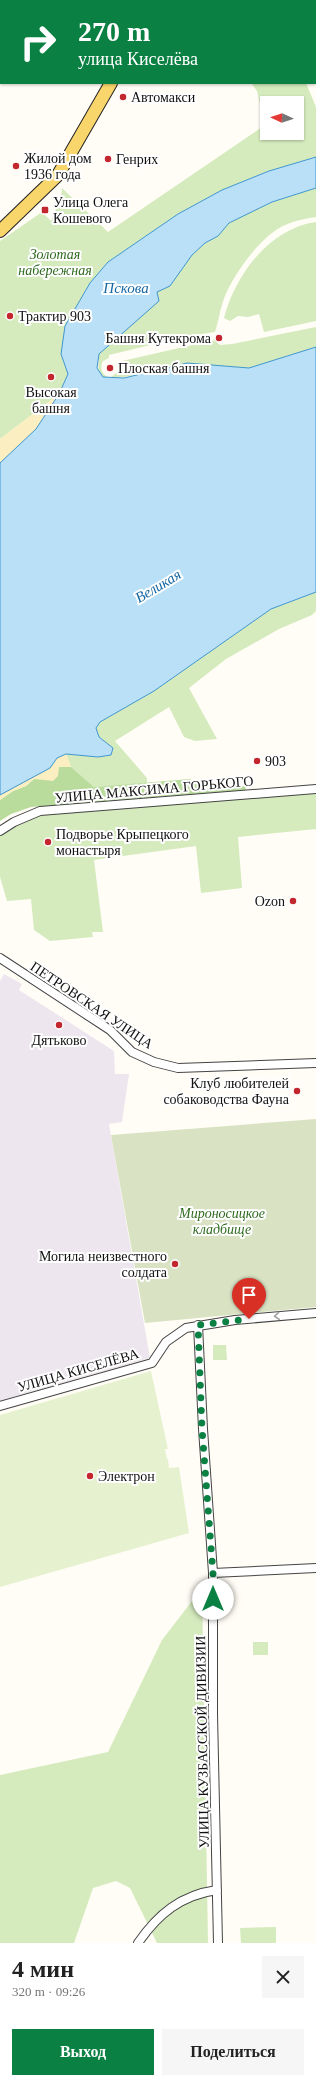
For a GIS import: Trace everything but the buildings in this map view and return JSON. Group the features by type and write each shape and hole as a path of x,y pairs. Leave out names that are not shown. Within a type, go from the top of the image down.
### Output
{"main road":[{"path":"0,231 58,175 110,84"}],"street":[{"name":"УЛИЦА МАКСИМА ГОРЬКОГО","path":"0,831 14,822 40,811 316,789"},
{"name":"ПЕТРОВСКАЯ УЛИЦА","path":"0,958 110,1030 132,1052 154,1062 178,1068 316,1063"},
{"name":"УЛИЦА КИСЕЛЁВА","path":"0,1406 152,1362 166,1342 175,1334 186,1328 235,1320 316,1313"},
{"name":"УЛИЦА КУЗБАССКОЙ ДИВИЗИИ","path":"198,1325 202,1429 213,1573 213,1714 218,1943"},
{"path":"213,1573 316,1568"},
{"path":"138,1943 148,1928 152,1926 164,1912 197,1893 217,1890"}],"shaded area":[{"path":"4,974 22,984 19,990 114,1051 115,1074 129,1074 122,1122 109,1124 150,1358 0,1401 0,981"}],"green space":[{"name":"Золотая набережная","path":"252,84 306,84 316,107 316,157 269,171 222,190 178,214 108,262 61,354 68,374 59,394 0,439 0,241 42,212 51,221 61,197 62,188 108,232 260,128 260,140 304,140 304,96 260,96 260,104 257,91"},
{"path":"316,188 316,217 303,219 281,227 256,248 229,287 223,300 215,332 188,336 109,355 109,358 103,361 101,368 104,374 108,377 103,377 98,372 99,354 157,297 157,292 170,285 192,255 205,243 218,236 229,223 272,202"},
{"path":"316,222 316,321 264,332 259,314 248,317 238,316 230,321 224,318 229,302 237,286 246,270 257,256 284,233 299,226"},
{"path":"316,327 316,347 249,368 187,363 124,377 111,377 119,371 118,362 214,340 220,345 232,344"},
{"path":"316,592 316,611 312,615 279,629 226,659 189,688 217,739 195,741 184,737 169,707 115,741 147,778 147,783 94,787 71,767 66,754 98,757 111,755 113,748 99,737 96,728 100,722 154,691 271,609"},
{"path":"59,767 71,767 94,787 190,779 201,788 245,786 246,790 31,807 11,814 0,821 0,800 13,791 26,786 34,779 47,779"},
{"path":"316,788 316,829 238,837 242,888 201,893 196,846 94,860 103,932 92,932 93,937 50,941 34,930 31,899 7,901 0,877 0,834 17,823 39,815"},
{"name":"Мироносицкое кладбище","path":"316,1119 316,1307 145,1323 111,1135"},
{"path":"213,1345 226,1345 227,1360 213,1360"},
{"name":"Электрон","path":"151,1371 168,1449 165,1449 169,1468 179,1467 189,1533 0,1587 0,1415"},
{"path":"202,1588 208,1943 157,1943 130,1888 116,1881 93,1888 74,1943 0,1943 0,1775 108,1752 162,1640"},
{"path":"253,1642 268,1642 268,1655 253,1655"},
{"path":"276,1927 276,1943 241,1943 240,1928"}],"sand":[{"path":"59,394 36,429 0,463 0,439"},
{"path":"66,754 71,767 59,767 58,776 53,781 34,779 26,786 13,791 0,800 0,795 50,768 57,758"}],"water":[{"path":"316,157 316,188 272,202 229,223 218,236 205,243 192,255 170,286 157,292 159,301 99,354 97,368 103,377 124,378 187,363 249,368 316,347 316,592 271,609 154,691 100,722 96,728 99,737 113,748 111,755 98,757 66,754 57,758 50,768 0,795 0,463 36,429 59,394 68,374 61,354 65,326 90,283 108,262 178,214 222,190 269,171"}],"place":[{"name":"Автомакси","path":"123,97"},
{"name":"Генрих","path":"108,159"},
{"name":"Жилой дом 1936 года","path":"16,166"},
{"name":"Улица Олега Кошевого","path":"45,210"},
{"name":"Трактир 903","path":"10,316"},
{"name":"Башня Кутекрома","path":"219,338"},
{"name":"Плоская башня","path":"110,368"},
{"name":"Высокая башня","path":"51,377"},
{"name":"903","path":"257,761"},
{"name":"Подворье Крыпецкого монастыря","path":"48,842"},
{"name":"Ozon","path":"293,901"},
{"name":"Дятьково","path":"59,1025"},
{"name":"Клуб любителей собаководства Фауна","path":"297,1091"},
{"name":"Могила неизвестного солдата","path":"175,1264"},
{"name":"Электрон","path":"90,1476"}],"route":[{"path":"213,1599 213,1573 202,1429 198,1325 249,1319"}],"water label":[{"name":"Пскова","path":"126,288"},
{"name":"Великая","path":"158,586"}]}
